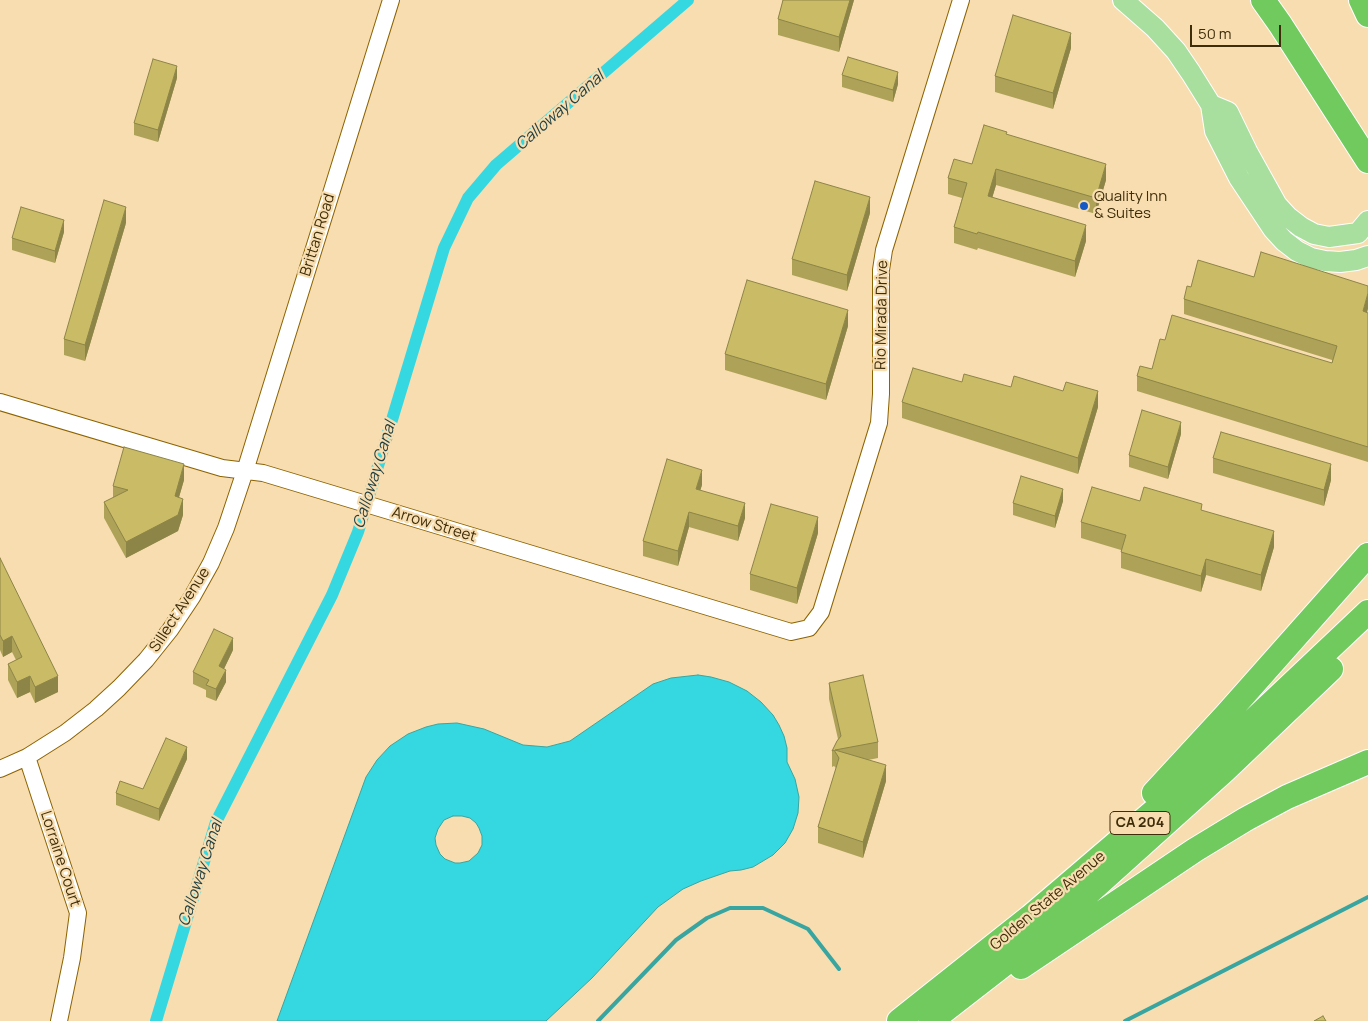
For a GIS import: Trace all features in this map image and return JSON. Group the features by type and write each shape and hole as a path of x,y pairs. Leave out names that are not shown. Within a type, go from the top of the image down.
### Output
{"highway":[{"path":"1263,0 1368,161"},
{"path":"1361,0 1368,15"},
{"path":"1074,880 1226,715 1368,555"},
{"name":"Golden State Avenue","path":"899,1021 1030,917 1188,782 1368,612"},
{"name":"Golden State Avenue","path":"931,1021 1014,956 1117,868 1225,770 1368,634"},
{"path":"938,1021 971,1001 1195,850 1239,823 1287,797 1368,762"}],"main road":[{"path":"1124,0 1155,28 1191,73 1211,104 1215,131 1239,178 1284,241 1310,258 1325,261 1340,262 1368,256"},
{"path":"1211,104 1228,112 1277,205 1301,227 1314,234 1329,237 1358,233 1368,221"}],"street":[{"name":"Brittan Road","path":"245,470 391,0"},
{"name":"Rio Mirada Drive","path":"810,628 821,612 878,423 881,394 881,270 884,250 961,0"},
{"name":"Arrow Street","path":"0,402 222,468 263,473 356,500 791,632 810,628"},
{"name":"Sillect Avenue","path":"0,769 27,757 65,733 108,699 146,660 192,598 211,563 226,528 245,470"},
{"name":"Lorraine Court","path":"27,757 78,913 72,958 59,1021"}],"water":[{"path":"698,675 729,682 747,691 761,702 779,725 787,748 787,762 795,779 799,797 798,813 793,829 785,843 773,855 753,867 730,871 683,889 658,907 592,978 546,1021 277,1021 366,777 377,760 390,746 408,734 426,727 457,723 484,729 523,745 547,747 570,741 653,684 671,678","holes":["453,816 470,818 476,823 482,836 482,845 478,853 469,861 455,863 445,859 440,854 435,838 444,820"]}],"building":[{"path":"783,0 850,0 839,37 778,19"},
{"path":"1013,15 1071,33 1053,93 995,76"},
{"path":"848,57 898,72 893,90 842,75"},
{"path":"153,59 177,66 158,130 134,123"},
{"name":"Quality Inn & Suites","path":"984,125 1007,132 1006,134 1106,164 1096,198 996,169 988,196 1086,225 1075,261 978,232 977,234 954,227 967,183 948,178 954,159 972,164"},
{"path":"815,181 870,197 847,275 792,259"},
{"path":"104,200 126,207 85,345 64,339"},
{"path":"21,207 64,220 55,251 12,238"},
{"path":"1261,252 1368,286 1363,311 1368,313 1368,447 1137,376 1140,366 1152,369 1160,339 1165,340 1172,315 1332,363 1337,346 1184,299 1187,286 1191,287 1198,260 1254,277"},
{"path":"747,280 848,310 826,384 725,354"},
{"path":"913,368 962,382 964,374 1011,387 1014,376 1063,391 1066,382 1098,391 1078,458 902,402"},
{"path":"1142,410 1181,422 1168,467 1129,455"},
{"path":"1221,432 1331,464 1324,490 1213,458"},
{"path":"124,447 184,464 175,496 183,499 178,515 126,542 104,502 128,490 113,486"},
{"path":"667,459 702,470 696,489 745,503 738,526 689,512 678,551 643,541"},
{"path":"1021,476 1063,489 1055,516 1013,503"},
{"path":"1092,487 1140,501 1144,487 1202,504 1201,510 1274,531 1261,575 1206,559 1201,576 1121,552 1126,535 1081,522"},
{"path":"771,504 818,517 797,588 750,574"},
{"path":"0,558 58,676 35,687 30,676 17,682 8,664 22,657 12,636 3,641 0,635"},
{"path":"214,629 233,638 219,666 226,670 216,689 206,685 209,680 193,672"},
{"path":"863,675 878,742 835,750 886,765 863,842 818,827 839,758 834,750 832,751 841,736 829,683"},
{"path":"166,738 187,747 159,809 116,793 120,781 143,789"},
{"path":"1323,1016 1326,1021 1314,1021"}],"waterway":[{"name":"Calloway Canal","path":"156,1021 216,822 332,595 358,532 444,248 468,198 496,165 688,0"},
{"path":"1125,1021 1368,897"},
{"path":"598,1021 676,940 707,918 730,908 763,908 808,929 839,969"}],"place":[{"name":"Quality Inn & Suites","path":"1084,206"}]}
